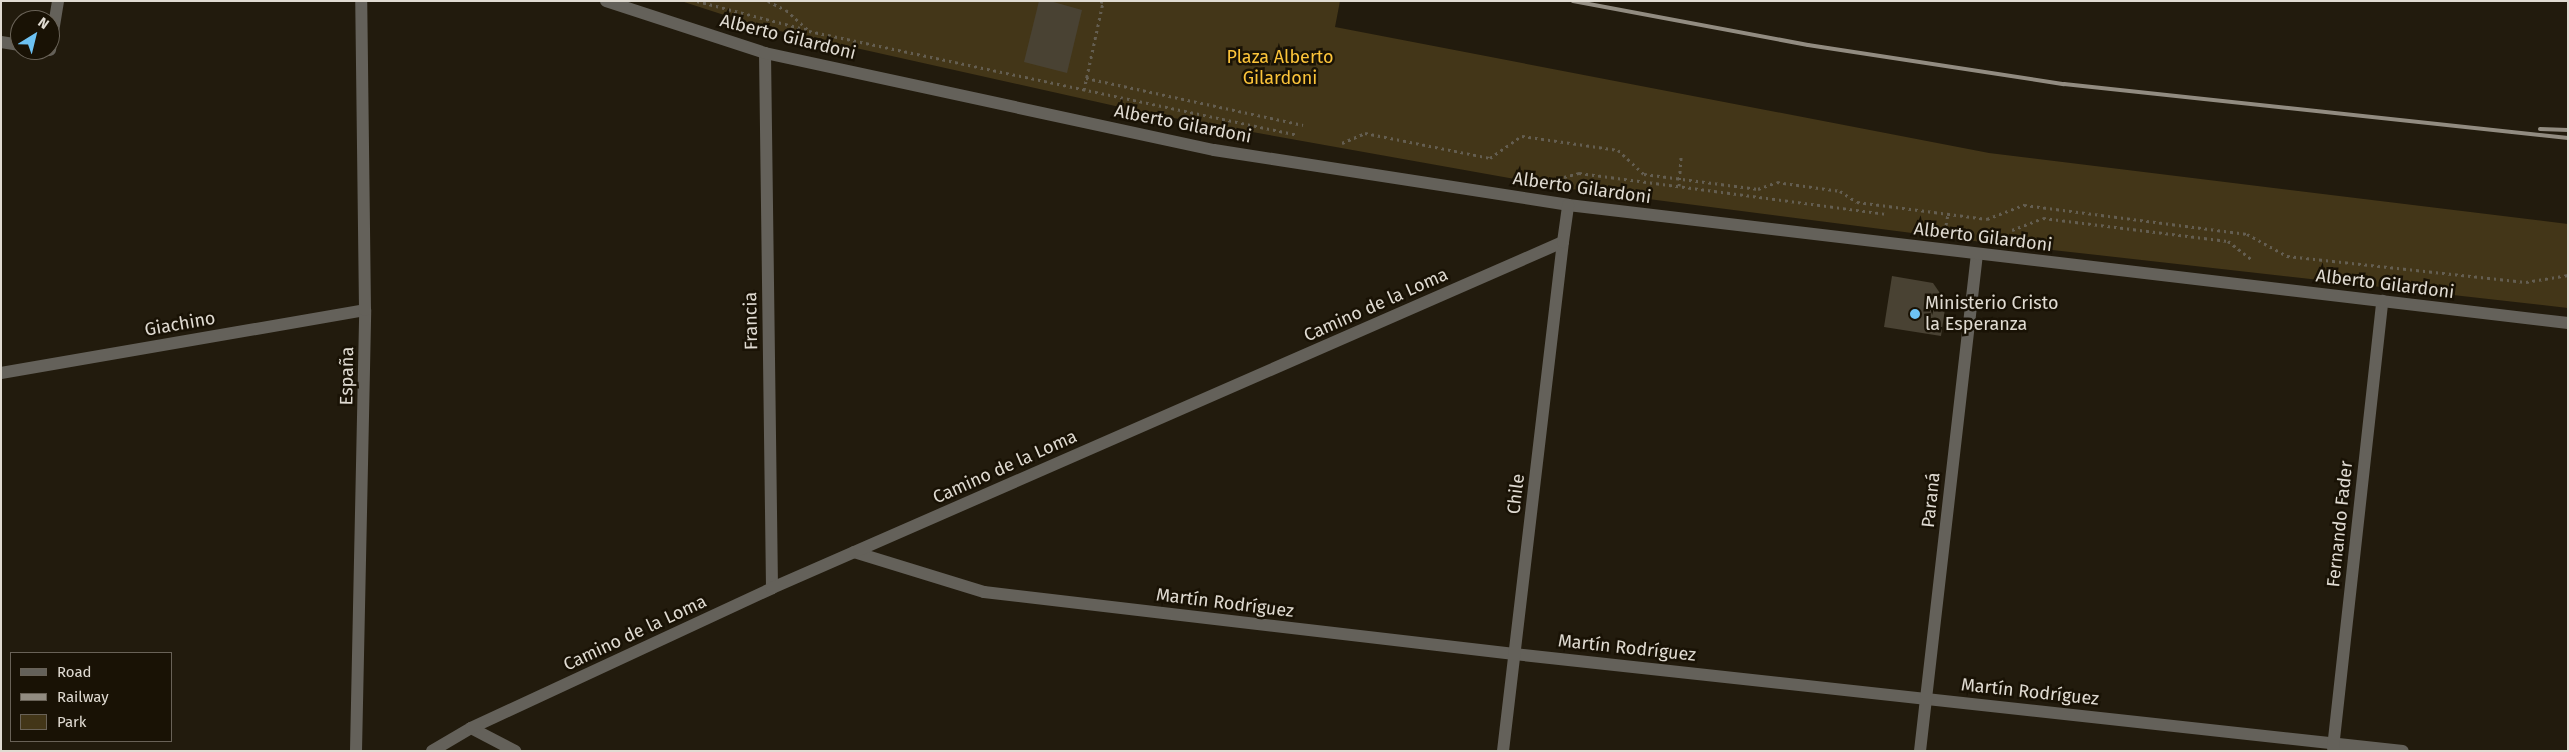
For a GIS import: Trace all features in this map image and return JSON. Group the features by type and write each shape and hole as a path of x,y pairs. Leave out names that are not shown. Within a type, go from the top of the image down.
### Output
{"street":[{"name":"España","path":"356,751 366,310 361,1"},
{"name":"Alberto Gilardoni","path":"606,1 765,53 1214,150 1568,205 2568,322"},
{"name":"Francia","path":"765,53 772,588"},
{"path":"1563,242 1568,205"},
{"name":"Camino de la Loma","path":"432,751 471,728 772,588 1563,242"},
{"name":"Chile","path":"1503,751 1563,242"},
{"name":"Paraná","path":"1920,751 1977,254"},
{"name":"Fernando Fader","path":"2334,746 2382,301"},
{"name":"Giachino","path":"1,373 366,310"},
{"name":"Martín Rodríguez","path":"854,552 984,592 1514,654 1926,698 2334,746 2403,751"},
{"path":"471,728 515,751"}],"path":[{"path":"697,1 809,31 1301,136"},
{"path":"768,1 786,10 809,31"},
{"path":"1077,120 1103,2 1100,1"},
{"path":"1086,78 1303,125"},
{"path":"1349,145 1339,144 1365,133 1490,158 1522,136 1618,150 1644,174 1758,189 1777,182 1840,190 1857,202 1987,219 2024,206 2179,225 2247,234 2286,256 2526,282 2568,275"},
{"path":"1679,186 1681,156"},
{"path":"1559,178 1579,173 1889,215"},
{"path":"2009,231 2043,218 2228,241 2257,265"},
{"path":"1937,221 1956,224"}],"green space":[{"name":"Plaza Alberto Gilardoni","path":"681,1 1340,1 1335,27 1989,153 2568,224 2568,308 1982,242 1571,189 1151,114 758,26"}],"building":[{"path":"1039,1 1050,1 1082,10 1067,73 1024,62"},
{"name":"Ministerio Cristo la Esperanza","path":"1892,276 1933,283 1946,302 1941,336 1884,327"}],"railway":[{"path":"1573,1 1808,45 2064,84 2568,138"},
{"path":"2540,129 2568,130"}],"place":[{"name":"Ministerio Cristo la Esperanza","path":"1915,314"}]}
